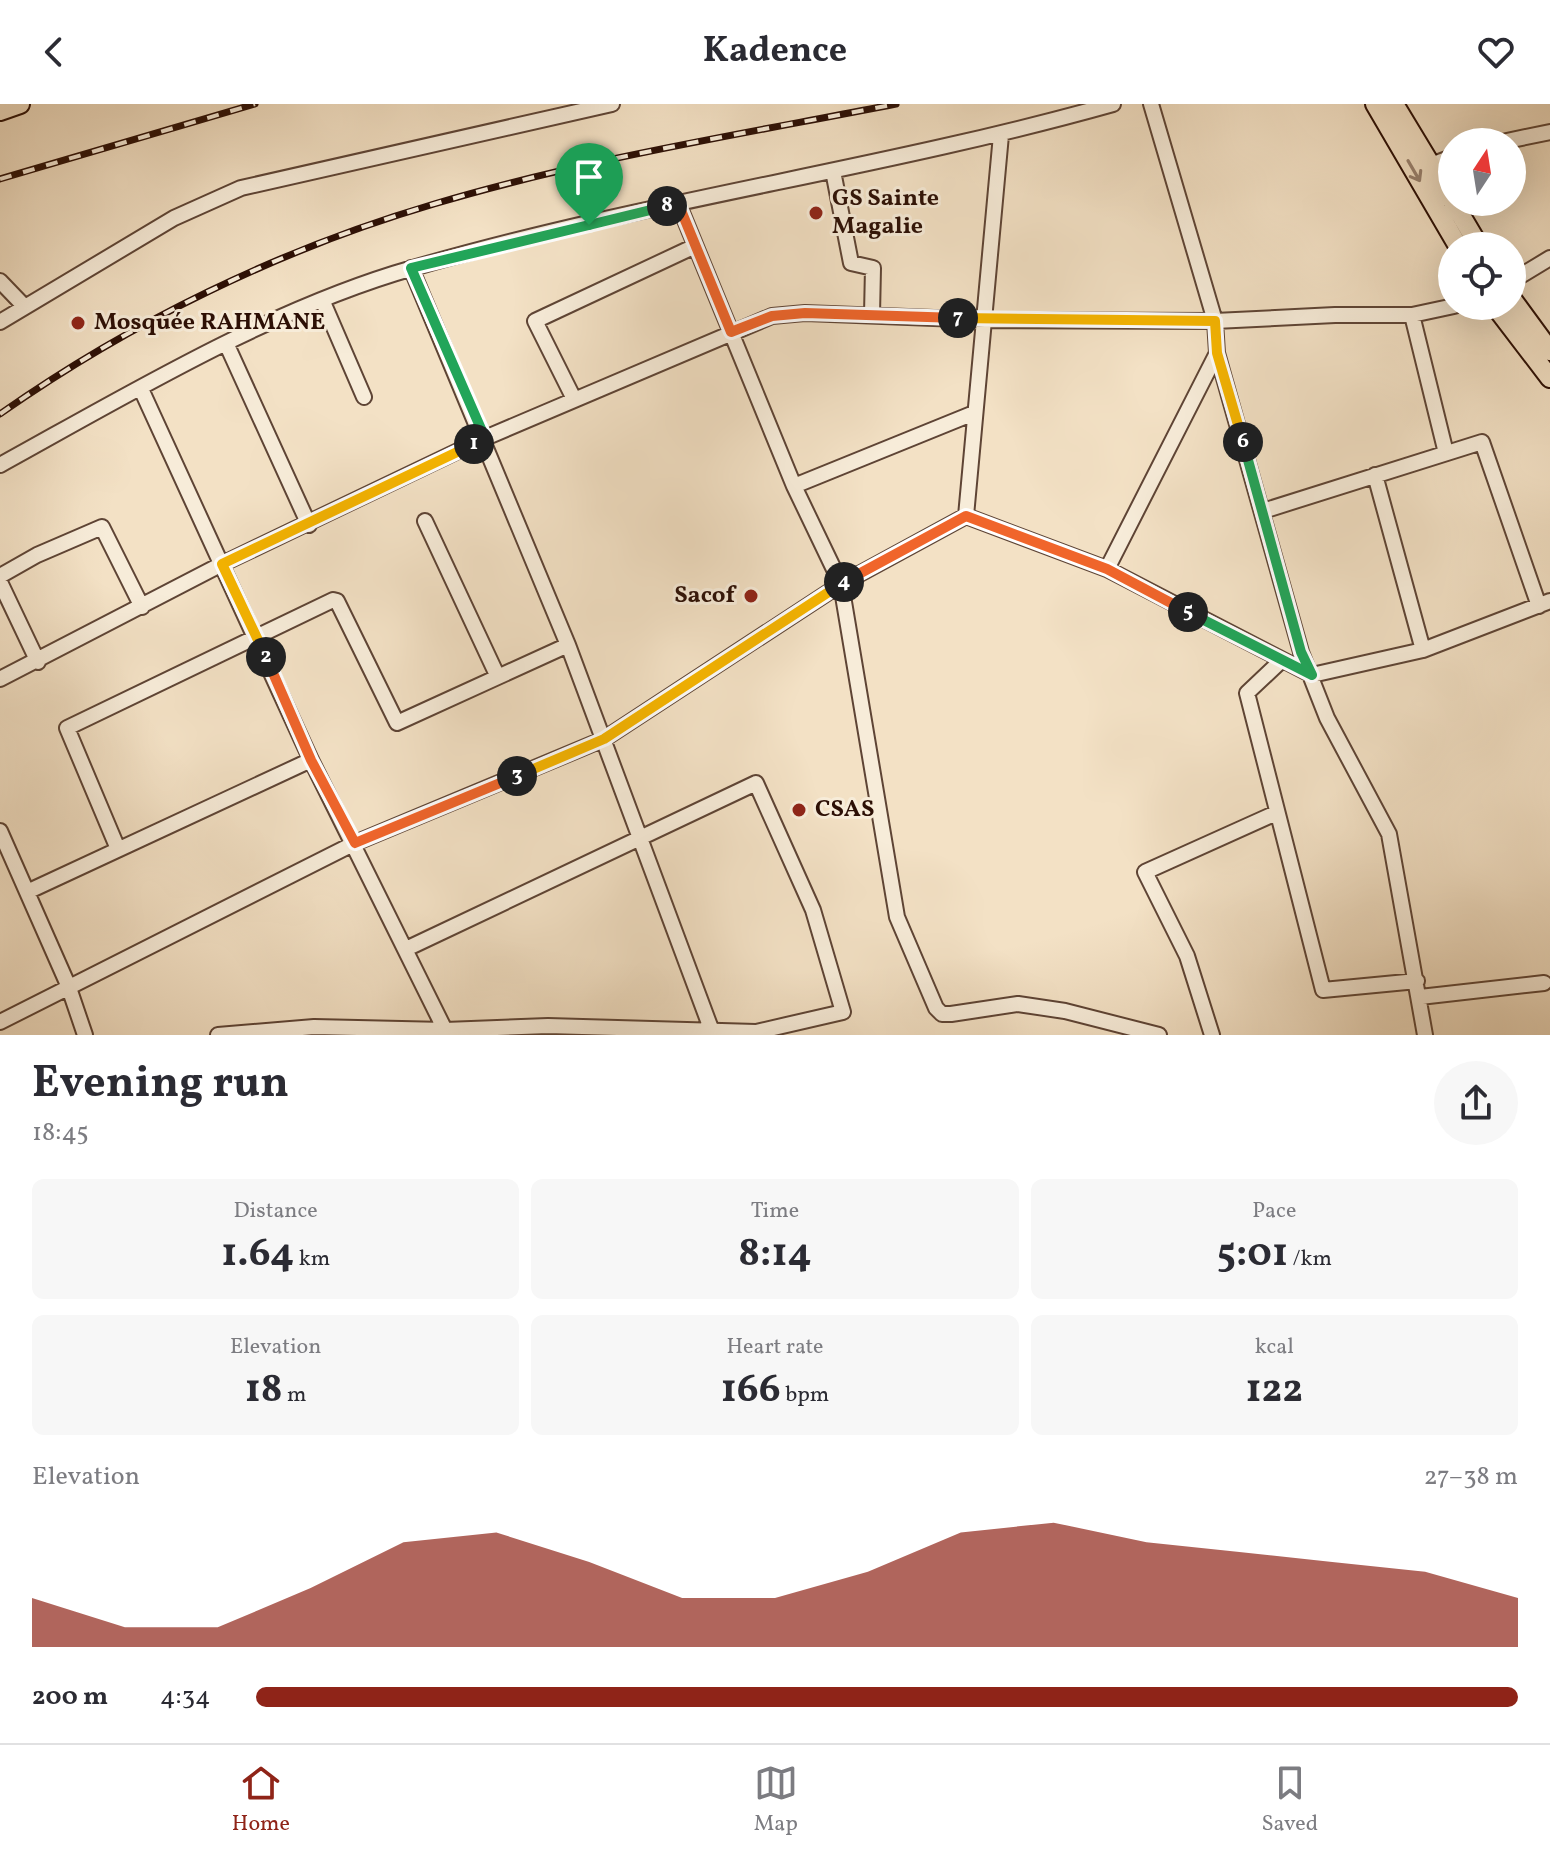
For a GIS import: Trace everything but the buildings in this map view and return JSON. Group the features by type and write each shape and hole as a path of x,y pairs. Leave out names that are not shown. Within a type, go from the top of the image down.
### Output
{"main road":[{"path":"0,111 20,104"},
{"path":"1375,104 1450,232"},
{"path":"1394,104 1438,176"},
{"path":"1526,318 1550,351"},
{"path":"1506,320 1550,378"}],"street":[{"path":"0,322 174,218 241,188 612,104"},
{"path":"0,465 226,343 411,268 678,203 1001,135 1113,104"},
{"path":"1151,104 1215,321 1217,353 1301,652 1327,718 1389,834 1425,1035"},
{"path":"1526,137 1550,132"},
{"path":"966,516 1001,135"},
{"path":"1431,165 1438,162"},
{"path":"833,171 851,263 873,268 872,314"},
{"path":"678,203 794,486 841,584 897,917 936,1008 942,1014 951,1014 1018,1004 1065,1011 1159,1035"},
{"path":"574,399 535,321 695,246"},
{"path":"1526,273 1550,258"},
{"path":"411,268 485,438 568,645 713,1034"},
{"path":"0,281 25,307"},
{"path":"323,302 364,397"},
{"path":"0,679 222,564 309,525 485,438 772,316 872,314 985,320 1215,321 1412,315 1438,309"},
{"path":"1412,315 1446,453"},
{"path":"226,343 309,525"},
{"path":"1107,569 1217,353"},
{"path":"141,389 311,760 355,843 445,1030"},
{"path":"794,486 974,413"},
{"path":"0,1022 68,985 355,843 604,739 841,584 966,516 1107,569 1312,675 1423,650 1544,604 1482,442 1263,511"},
{"path":"1375,475 1423,650"},
{"path":"425,521 497,675"},
{"path":"38,662 0,579 37,555 102,527 142,607"},
{"path":"118,849 67,728 256,636 336,600 397,723 568,645"},
{"path":"1281,661 1247,693 1323,990 1417,981"},
{"path":"27,892 311,760"},
{"path":"218,1035 314,1027 445,1030 548,1026 713,1034 756,1032 843,1012 813,910 756,783 406,949"},
{"path":"1212,1035 1187,956 1145,872 1276,813"},
{"path":"0,831 68,985 85,1035"},
{"path":"1420,997 1544,983"}],"railway":[{"path":"0,179 255,104"},
{"path":"0,414 102,349 209,291 377,222 548,174 664,148 896,104"}],"place":[{"name":"GS Sainte Magalie","path":"816,213"},
{"name":"Mosquée RAHMANE","path":"78,323"},
{"name":"Sacof","path":"751,596"},
{"name":"CSAS","path":"799,810"}],"route":[{"path":"678,203 731,332 772,316 805,313 985,320 1215,321 1217,353 1301,652 1312,675 1107,569 966,516 841,584 604,739 355,843 311,760 222,564 309,525 485,438 411,268 589,225 678,203"}]}
